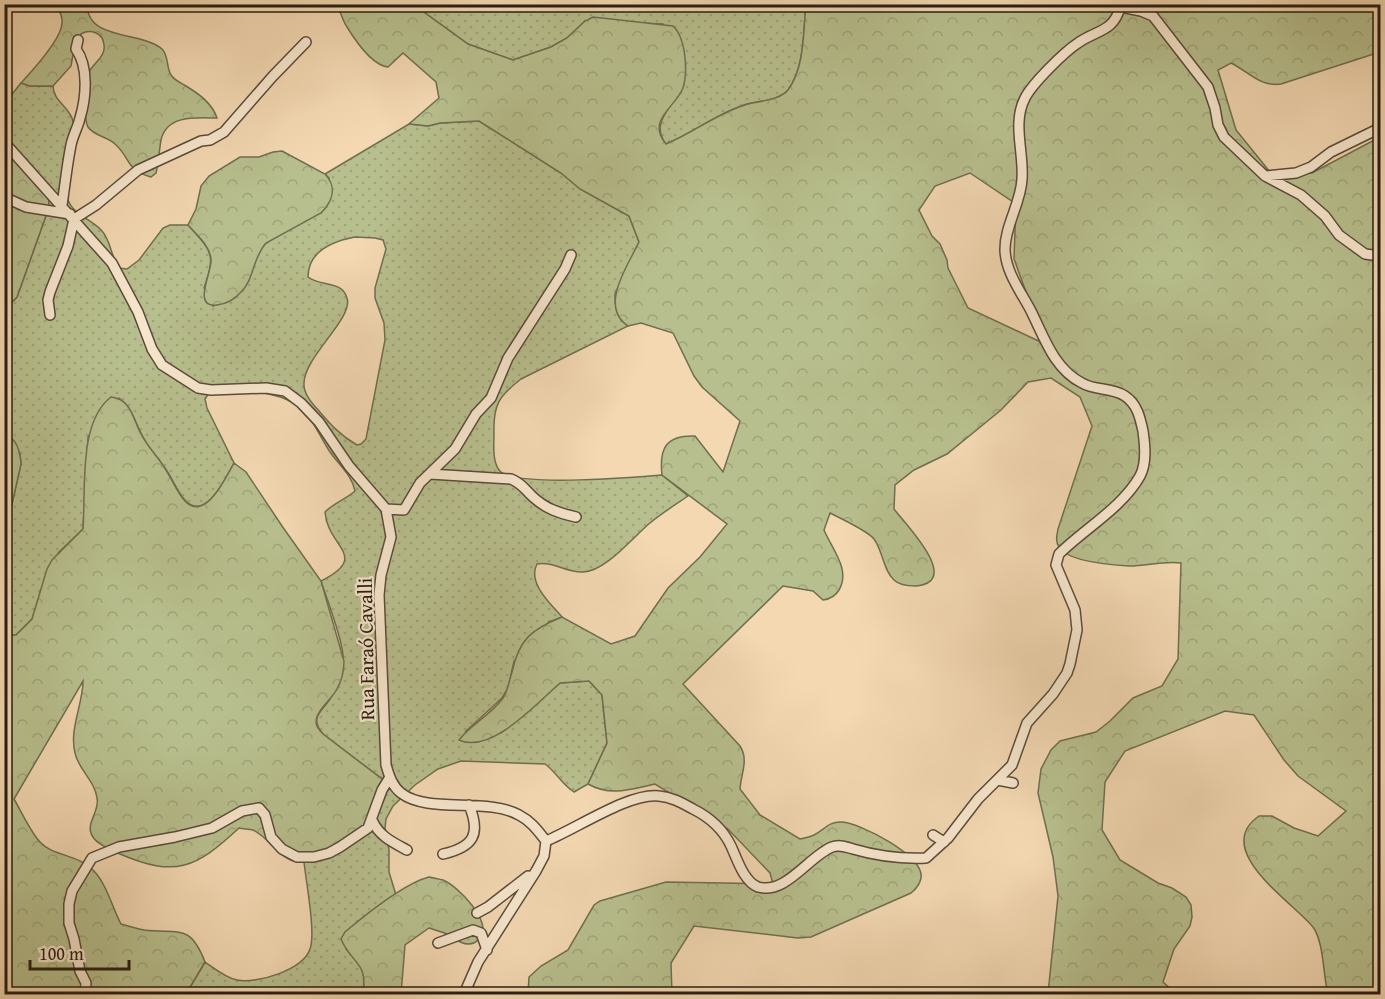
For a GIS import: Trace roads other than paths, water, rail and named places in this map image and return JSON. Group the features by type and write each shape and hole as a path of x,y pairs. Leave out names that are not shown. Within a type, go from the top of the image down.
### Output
{"street":[{"path":"1106,4 1141,11 1153,16 1208,87 1218,125 1224,138 1265,176 1301,195 1325,216 1340,235 1365,254 1380,256"},
{"path":"546,841 639,797 657,795 671,798 700,812 714,823 726,836 747,879 755,886 766,889 790,879 820,853 834,846 840,845 868,854 926,858 944,842 978,799 1012,765 1027,723 1053,694 1070,664 1077,630 1075,610 1056,565 1059,554 1124,497 1140,475 1144,461 1144,439 1136,406 1116,391 1083,384 1066,372 1045,343 1005,257 1007,234 1022,180 1018,127 1025,97 1066,52 1078,42 1106,29 1117,18 1120,7"},
{"path":"62,206 72,143 84,97 83,64 76,49 78,40"},
{"path":"4,197 26,207 72,216 96,205 138,170 224,132 306,42"},
{"path":"1265,176 1296,173 1311,167 1330,152 1380,128"},
{"path":"4,142 112,263 138,312 152,350 162,365 198,388 211,390 266,388 285,391 301,403 319,422 349,466 386,509 404,510 415,491 455,449 476,414 491,399 508,358 565,269 571,255"},
{"path":"50,315 48,300 68,246 72,216"},
{"path":"430,474 511,479 520,483 547,509 576,517"},
{"name":"Rua Faraó Cavalli","path":"386,509 391,537 381,575 380,595 386,765 390,777"},
{"path":"85,994 86,984 80,971 69,923 69,904 72,891 92,858 119,847 212,828 242,811 259,808 265,815 271,837 282,849 297,857 314,857 329,853 368,828 382,790 390,777 400,792 410,798 496,808 518,814 532,824 546,841 544,856 539,866 478,962 464,994"},
{"path":"998,780 1013,783"},
{"path":"443,854 466,845 475,836 469,805"},
{"path":"372,820 386,839 407,850"},
{"path":"933,835 944,842"},
{"path":"477,913 523,881 539,866"},
{"path":"438,943 473,930 481,933 487,950"}]}
